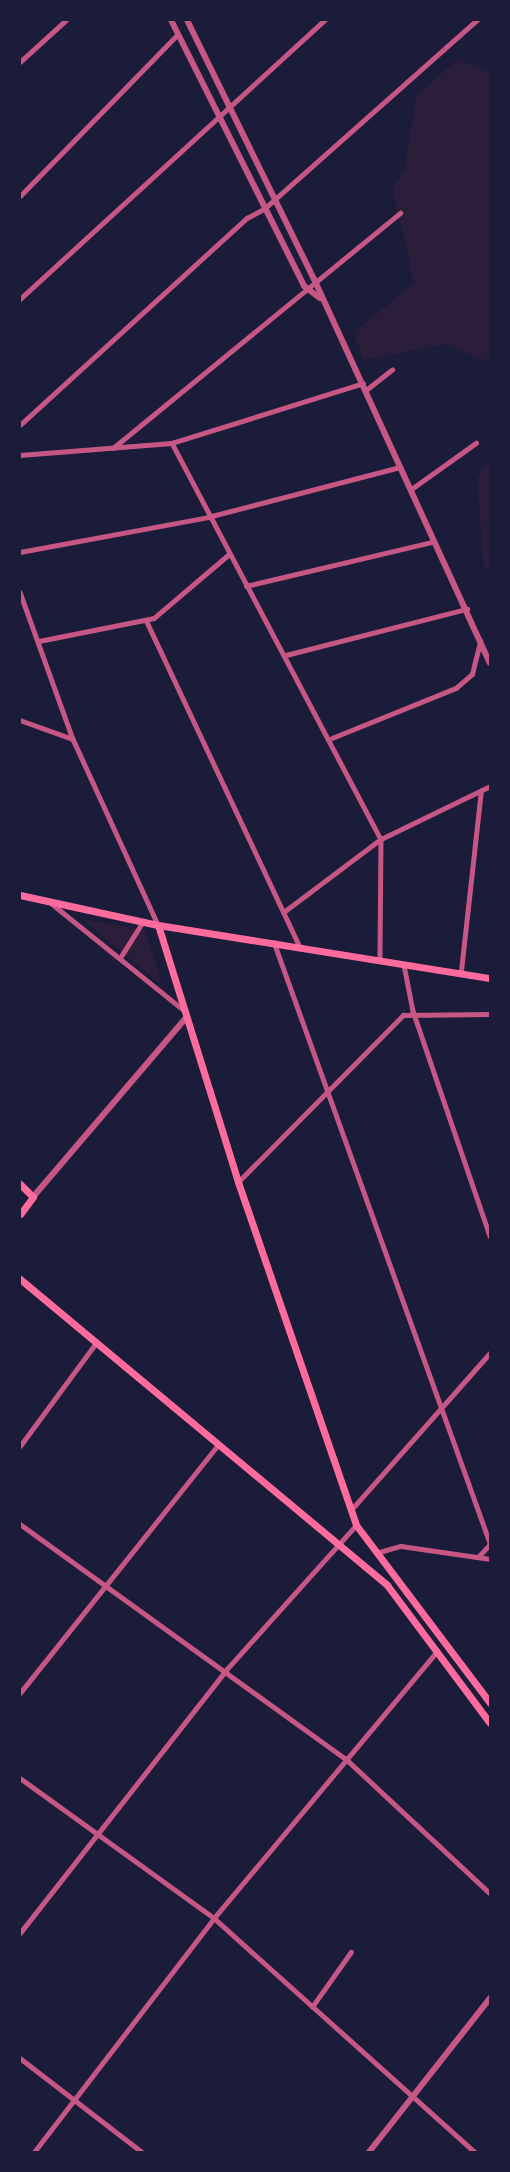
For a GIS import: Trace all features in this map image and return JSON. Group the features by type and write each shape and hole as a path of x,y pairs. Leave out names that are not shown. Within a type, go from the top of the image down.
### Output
{"main road":[{"path":"20,895 142,923 274,942 380,962 461,971 490,978"},
{"path":"158,925 185,1019 238,1182 350,1511 356,1525 376,1553 490,1703"},
{"path":"20,1184 33,1197 20,1214"},
{"path":"20,1279 387,1585 438,1650 490,1723"}],"street":[{"path":"20,62 66,20"},
{"path":"171,20 304,286 320,298"},
{"path":"187,20 314,279 320,298 363,383 432,542 468,609 490,663"},
{"path":"20,299 227,104 325,20"},
{"path":"20,425 247,218 264,209 477,20"},
{"path":"20,196 178,34"},
{"path":"113,448 304,286 400,213"},
{"path":"366,390 392,370"},
{"path":"20,455 172,443 363,383"},
{"path":"172,443 228,555 332,738 381,839 380,962"},
{"path":"410,490 476,443"},
{"path":"20,552 208,517 400,467"},
{"path":"246,586 432,542"},
{"path":"39,641 147,622 228,555"},
{"path":"20,592 73,739 158,925"},
{"path":"286,655 468,609"},
{"path":"147,622 300,947"},
{"path":"332,738 456,688 472,674 480,641"},
{"path":"20,720 73,739"},
{"path":"285,911 381,839 490,786"},
{"path":"461,971 481,791"},
{"path":"51,903 182,1008"},
{"path":"120,958 142,923"},
{"path":"274,942 331,1089 490,1544 478,1557"},
{"path":"404,965 413,1011 490,1236"},
{"path":"238,1182 331,1089 389,1025 413,1011 490,1014"},
{"path":"33,1197 185,1019"},
{"path":"20,1446 96,1343"},
{"path":"350,1511 490,1353"},
{"path":"20,1692 218,1445"},
{"path":"20,1524 227,1669 345,1758 490,1893"},
{"path":"20,1933 227,1669 356,1525"},
{"path":"376,1553 401,1546 490,1559"},
{"path":"34,2152 77,2100 214,1918 345,1758 438,1650"},
{"path":"20,1778 214,1918 475,2152"},
{"path":"312,2007 351,1952"},
{"path":"369,2152 490,1998"},
{"path":"20,2058 142,2152"}],"shaded area":[{"path":"458,59 490,73 490,363 447,344 363,360 354,332 414,283 393,188 405,168 416,96"},
{"path":"490,456 490,572 484,569 477,479"},
{"path":"82,919 145,930 163,986"}]}
